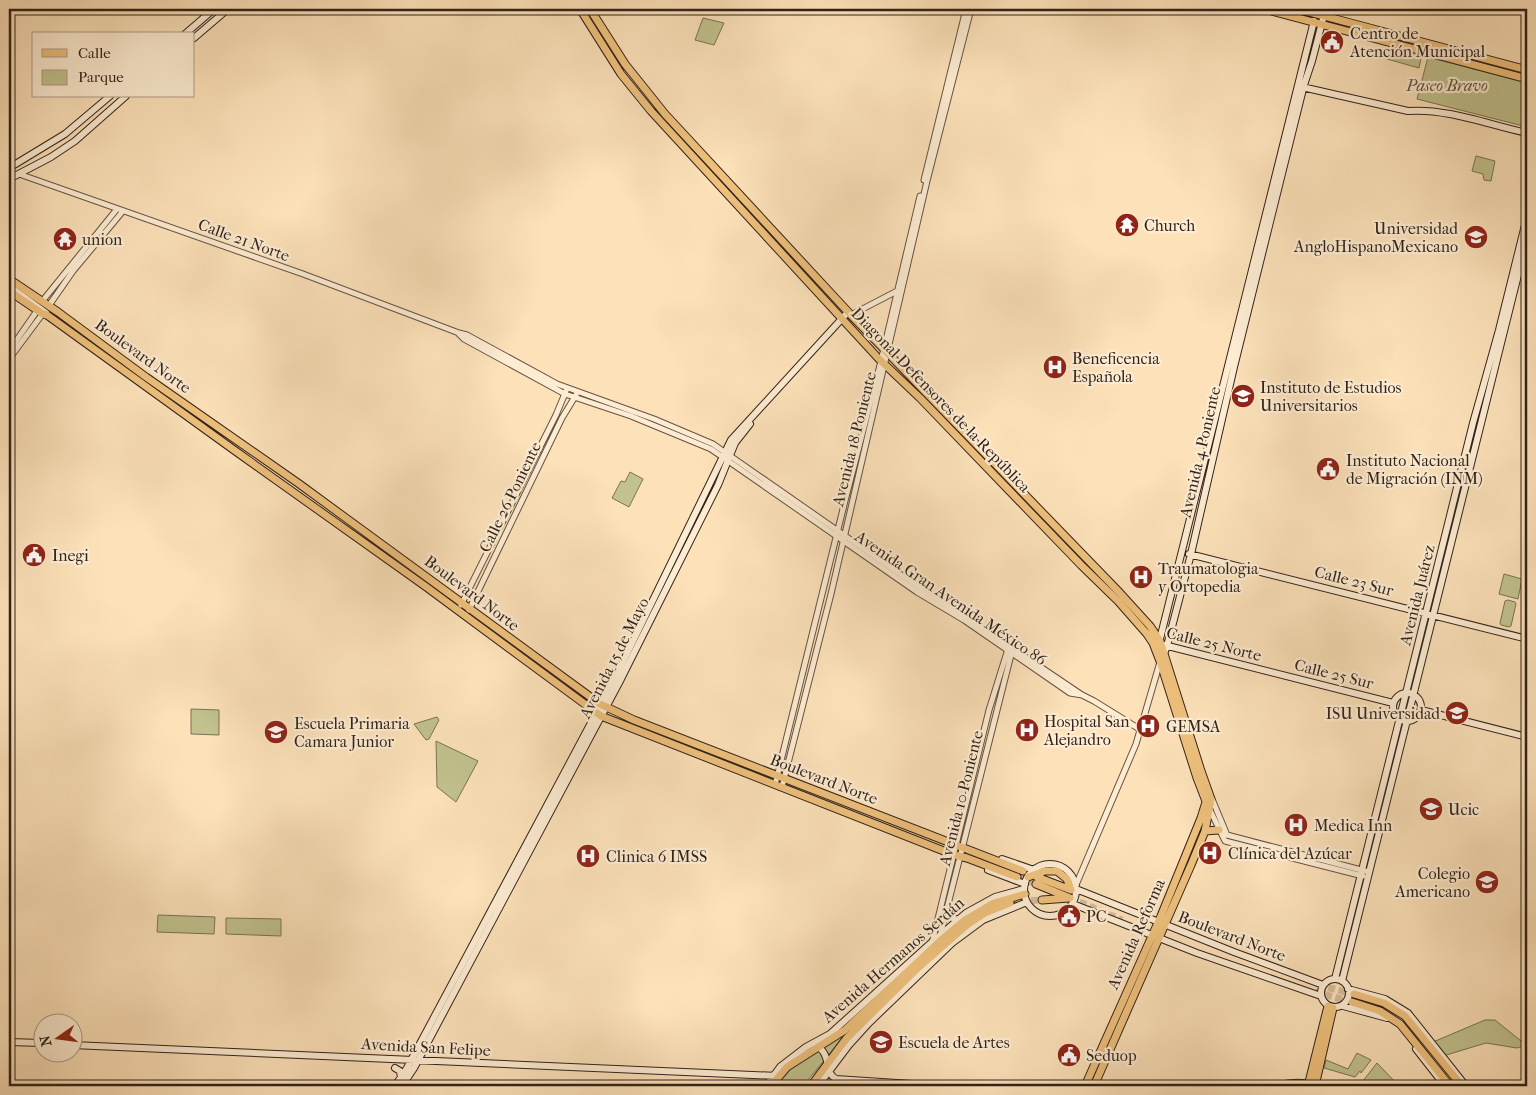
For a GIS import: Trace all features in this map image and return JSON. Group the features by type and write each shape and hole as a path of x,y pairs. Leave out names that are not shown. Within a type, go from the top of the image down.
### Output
{"main road":[{"path":"187,32 214,9"},
{"path":"195,37 228,9"},
{"name":"Diagonal Defensores de la República","path":"580,9 621,74 635,92 843,320 1160,646 1160,661 1197,778 1209,797"},
{"name":"Diagonal Defensores de la República","path":"590,9 625,64 660,108 849,313 1150,626 1160,646 1209,797 1210,810"},
{"path":"1264,9 1319,20 1527,70"},
{"path":"1298,9 1319,20"},
{"name":"Avenida 4 Poniente","path":"1160,646 1191,554 1300,86 1309,39 1319,20"},
{"name":"Avenida 4 Poniente","path":"1160,646 1300,86 1315,50 1319,20"},
{"path":"1309,39 1314,41 1315,50"},
{"path":"1425,47 1527,79"},
{"path":"1300,86 1408,111 1418,110 1439,113 1527,134"},
{"path":"9,168 65,134 108,98"},
{"path":"9,179 75,141 124,98"},
{"name":"Avenida Juárez","path":"1365,874 1406,693 1473,423 1527,218"},
{"name":"Avenida Juárez","path":"1338,980 1414,695 1527,239"},
{"path":"9,275 44,299 58,312"},
{"name":"Boulevard Norte","path":"9,279 298,482 603,706 959,846 1074,888 1264,964 1323,985"},
{"name":"Boulevard Norte","path":"9,286 42,312 466,615 599,714 957,856 1025,889"},
{"path":"9,290 42,312"},
{"name":"Avenida 15 de Mayo","path":"402,1086 599,714 726,456 780,388 849,313"},
{"name":"Calle 23 Sur","path":"1182,552 1527,639"},
{"name":"Calle 25 Norte","path":"1160,646 1268,672"},
{"name":"Calle 25 Sur","path":"1268,672 1393,703"},
{"path":"1406,693 1414,695 1420,701 1421,710 1417,717 1407,722 1400,720 1394,714 1393,703 1398,697 1406,693"},
{"path":"1421,710 1527,737"},
{"name":"Avenida Reforma","path":"1094,1086 1161,923 1209,797"},
{"name":"Avenida Reforma","path":"1161,923 1205,831 1210,810"},
{"path":"1205,831 1219,830"},
{"name":"Boulevard Norte","path":"959,846 1025,874"},
{"name":"Boulevard Norte","path":"957,856 1017,877"},
{"path":"1053,864 1061,867 1073,877 1074,888 1064,913 1050,916 1037,913 1027,902 1025,874 1035,874 1045,865 1053,864"},
{"path":"1025,874 1057,871 1074,888"},
{"name":"Boulevard Norte","path":"1036,884 1155,937 1321,996"},
{"path":"766,1086 817,1045 845,1030 935,944 965,920 982,909 1025,889"},
{"name":"Avenida Hermanos Serdán","path":"935,944 958,920 983,902 1025,889"},
{"path":"1042,900 1070,900"},
{"name":"Avenida Hermanos Serdán","path":"818,1086 872,1017 946,946 984,920 1027,902"},
{"path":"935,944 946,946 977,918 1010,904"},
{"path":"945,913 958,920"},
{"name":"Avenida Reforma","path":"1085,1086 1155,937"},
{"path":"811,1086 846,1039 872,1017 935,944"},
{"path":"1444,1086 1396,1024 1383,1016 1343,1006 1330,1007 1324,1003 1321,996 1323,985 1327,981 1338,980 1348,988 1385,999 1408,1013 1466,1086"},
{"path":"1343,1006 1349,998 1348,988"},
{"path":"1354,994 1384,1003 1405,1016 1462,1086"},
{"path":"1352,1002 1380,1011 1400,1024 1450,1086"},
{"path":"1278,1086 1289,1084 1314,1086 1330,1007"},
{"path":"1105,1040 1112,1044"},
{"path":"9,1042 32,1043"},
{"name":"Avenida San Felipe","path":"82,1045 773,1080"},
{"path":"817,1045 825,1052 829,1072 836,1079 861,1084 943,1086"},
{"path":"9,1046 32,1047"},
{"name":"Avenida San Felipe","path":"82,1049 414,1062"},
{"name":"Avenida 15 de Mayo","path":"396,1086 414,1062"},
{"path":"395,1068 400,1071 401,1078"}],"street":[{"name":"Avenida 18 Poniente","path":"779,786 837,534 886,350 966,9"},
{"name":"Avenida 18 Poniente","path":"900,289 972,9"},
{"name":"Calle 21 Norte","path":"19,174 303,274 466,337"},
{"path":"44,299 120,210"},
{"path":"50,304 120,210"},
{"name":"Avenida 15 de Mayo","path":"849,313 900,289"},
{"path":"9,351 42,312"},
{"path":"9,359 42,312"},
{"name":"Avenida Gran Avenida México 86","path":"466,337 557,384 654,418 713,444 726,456 918,592 1010,650 1070,693 1082,695 1094,701 1140,730"},
{"name":"Avenida Gran Avenida México 86","path":"466,337 565,394 631,416 726,456"},
{"name":"Avenida 18 Poniente","path":"781,777 843,538 883,362"},
{"name":"Calle 26 Poniente","path":"459,610 567,388"},
{"name":"Calle 26 Poniente","path":"466,615 574,396 580,392"},
{"path":"492,544 499,547"},
{"name":"Avenida 10 Poniente","path":"935,944 945,913 959,846 1010,650"},
{"path":"1074,888 1136,744 1160,661"},
{"name":"Diagonal Defensores de la República","path":"1209,797 1227,835 1365,874"},
{"name":"Diagonal Defensores de la República","path":"1210,810 1225,841 1365,874"},
{"name":"Avenida 10 Poniente","path":"935,944 957,856"}],"green space":[{"path":"703,18 724,23 714,45 695,40"},
{"path":"1389,46 1422,54 1419,68 1387,59"},
{"name":"Paseo Bravo","path":"1428,57 1527,83 1527,127 1417,99"},
{"path":"1476,156 1495,161 1491,181 1484,180 1483,174 1472,171"},
{"path":"630,472 643,479 629,507 612,498 621,481 625,482"},
{"path":"1504,574 1522,579 1518,599 1499,594"},
{"path":"1508,600 1516,604 1511,626 1509,627 1500,623 1505,601"},
{"path":"191,709 219,710 219,735 191,734"},
{"path":"437,717 439,720 429,739 426,740 414,724"},
{"path":"436,741 478,761 456,802 437,787"},
{"path":"158,915 215,917 214,934 157,932"},
{"path":"226,918 281,919 281,936 226,934"},
{"path":"1485,1020 1495,1020 1526,1045 1517,1048 1486,1043 1443,1056 1433,1042"},
{"path":"844,1033 845,1035 803,1086 775,1086 798,1063"},
{"path":"1357,1053 1371,1060 1361,1073 1360,1071 1355,1077 1324,1068 1326,1060 1348,1069"},
{"path":"1377,1063 1399,1086 1359,1086"}],"tunnel":[{"path":"1017,877 1036,884"},
{"path":"1070,898 1122,920"},
{"path":"1010,903 1042,900"},
{"path":"1318,985 1354,994"},
{"path":"1315,992 1352,1002"}],"place":[{"name":"Centro de Atención Municipal","path":"1332,42"},
{"name":"Church","path":"1127,225"},
{"name":"Universidad AngloHispanoMexicano","path":"1476,237"},
{"name":"union","path":"65,239"},
{"name":"Beneficencia Española","path":"1055,367"},
{"name":"Instituto de Estudios Universitarios","path":"1243,396"},
{"name":"Instituto Nacional de Migración (INM)","path":"1328,469"},
{"name":"Inegi","path":"34,555"},
{"name":"Traumatologia y Ortopedia","path":"1141,577"},
{"name":"ISU Universidad","path":"1457,713"},
{"name":"GEMSA","path":"1148,726"},
{"name":"Hospital San Alejandro","path":"1027,730"},
{"name":"Escuela Primaria Camara Junior","path":"276,732"},
{"name":"Ucic","path":"1431,809"},
{"name":"Medica Inn","path":"1296,825"},
{"name":"Clínica del Azúcar","path":"1210,853"},
{"name":"Clinica 6 IMSS","path":"588,856"},
{"name":"Colegio Americano","path":"1487,882"},
{"name":"PC","path":"1069,916"},
{"name":"Escuela de Artes","path":"881,1042"},
{"name":"Seduop","path":"1069,1055"}]}
